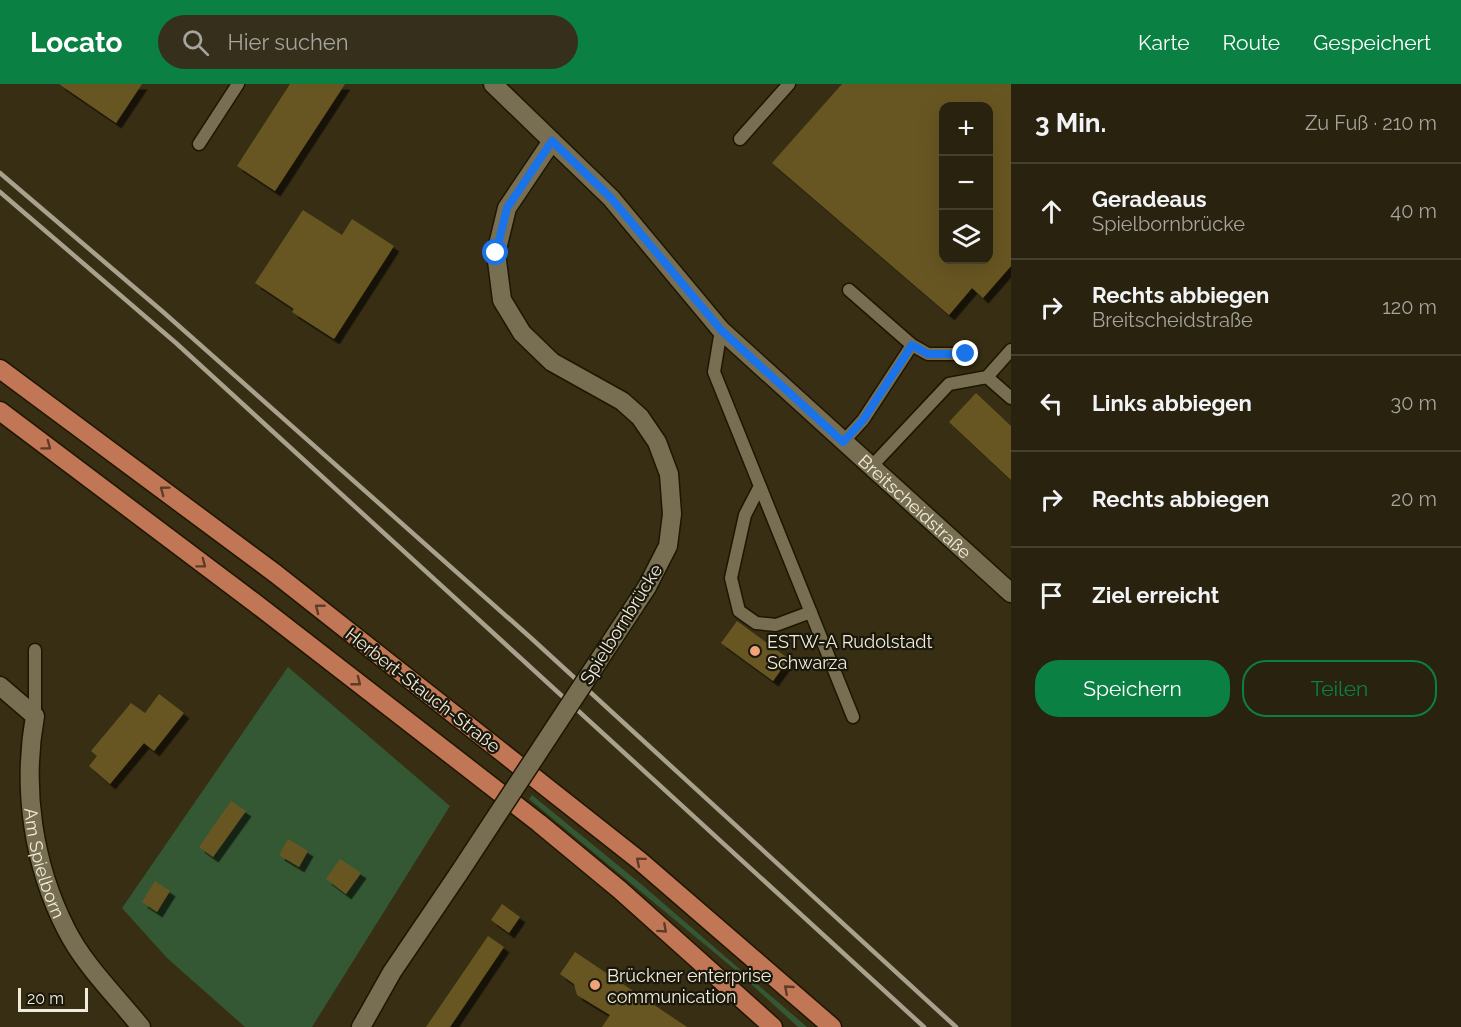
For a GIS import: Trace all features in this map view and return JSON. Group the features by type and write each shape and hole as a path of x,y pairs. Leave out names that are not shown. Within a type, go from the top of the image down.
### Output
{"main road":[{"name":"Herbert-Stauch-Straße","path":"0,369 276,574 640,861 832,1027"},
{"name":"Herbert-Stauch-Straße","path":"0,411 264,610 539,823 620,890 773,1027"}],"street":[{"name":"Breitscheidstraße","path":"493,84 611,198 721,330 1011,593"},
{"name":"Spielbornbrücke","path":"361,1027 392,972 647,587 668,546 672,514 669,474 657,442 640,417 622,401 552,362 522,333 502,300 496,253 507,208 552,141"},
{"path":"0,686 35,716"},
{"name":"Am Spielborn","path":"35,716 31,738 30,804 43,876 67,931 91,966 141,1027"}],"lane":[{"path":"198,144 238,84"},
{"path":"740,139 789,84"},
{"path":"849,290 912,345 928,354 966,354"},
{"path":"721,330 714,372 853,717"},
{"path":"843,442 863,420 912,345"},
{"path":"871,467 949,384 987,377 1011,350"},
{"path":"987,377 1011,398"},
{"path":"760,486 745,515 731,578 739,611 756,623 776,625 811,612"},
{"path":"35,650 35,716"}],"green space":[{"path":"288,667 450,806 312,1027 245,1027 167,958 122,908"},
{"path":"532,795 641,884 807,1027 798,1027 739,973 529,799"}],"building":[{"path":"59,84 142,84 116,123"},
{"path":"290,84 345,84 275,191 237,166"},
{"path":"842,84 1011,84 1011,266 983,298 972,288 949,315 772,163"},
{"path":"303,210 342,235 352,219 394,246 334,339 292,312 294,309 255,283"},
{"path":"976,393 1011,426 1011,480 949,422"},
{"name":"ESTW-A Rudolstadt Schwarza","path":"737,621 789,659 773,681 721,643"},
{"path":"159,694 184,713 154,751 144,743 110,784 89,766 97,756 91,751 131,703 145,713"},
{"path":"231,801 246,811 213,857 199,847"},
{"path":"288,839 308,851 299,867 279,855"},
{"path":"340,859 361,873 346,894 326,879"},
{"path":"155,881 170,891 157,912 142,902"},
{"path":"502,904 520,917 509,933 491,920"},
{"path":"488,936 504,947 450,1027 426,1027"},
{"path":"575,952 687,1027 602,1027 610,1015 577,995 574,984 560,974"}],"railway":[{"path":"0,173 162,311 531,638 956,1027"},
{"path":"0,192 176,343 924,1027"}],"place":[{"name":"ESTW-A Rudolstadt Schwarza","path":"755,651"},
{"name":"Brückner enterprise communication","path":"595,985"}],"route":[{"path":"496,253 507,208 552,141 611,198 721,330 843,442 863,420 912,345 928,354 966,354"}]}
